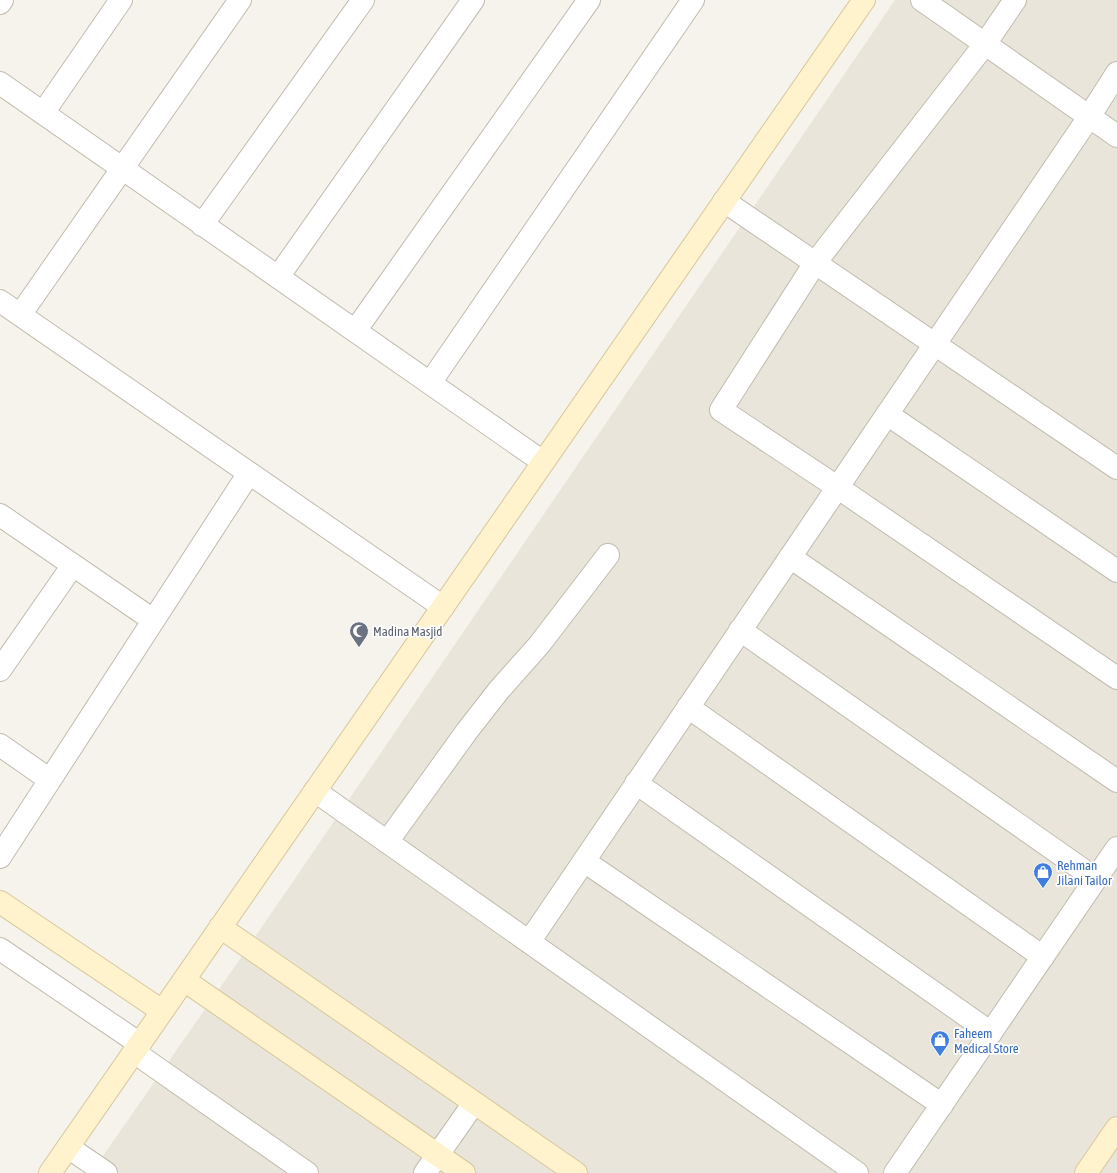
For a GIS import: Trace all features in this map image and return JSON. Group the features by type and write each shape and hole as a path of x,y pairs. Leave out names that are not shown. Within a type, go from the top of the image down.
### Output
{"street":[{"path":"43,113 121,0"},
{"path":"20,315 123,170 240,0"},
{"path":"202,224 363,0"},
{"path":"278,277 473,0"},
{"path":"355,331 589,0"},
{"path":"430,383 693,0"},
{"path":"50,1173 864,0"},
{"path":"922,0 1117,136"},
{"path":"1015,0 985,44 815,263 721,410 837,487 1117,678"},
{"path":"529,942 1089,117 1117,73"},
{"path":"0,83 543,462"},
{"path":"724,201 1117,468"},
{"path":"0,301 443,607"},
{"path":"887,414 1117,571"},
{"path":"0,857 249,473"},
{"path":"0,515 153,620"},
{"path":"387,842 472,725 499,690 539,645 608,555"},
{"path":"790,557 1117,781"},
{"path":"0,670 73,565"},
{"path":"740,630 1096,879"},
{"path":"688,707 1043,957"},
{"path":"0,745 50,780"},
{"path":"636,783 991,1033"},
{"path":"315,791 857,1173"},
{"path":"895,1173 1117,848"},
{"path":"584,860 942,1105"},
{"path":"0,902 162,1011"},
{"path":"220,927 576,1173"},
{"path":"1,950 307,1173"},
{"path":"184,980 464,1173"},
{"path":"425,1173 474,1103"},
{"path":"1086,1173 1117,1128"},
{"path":"68,1147 106,1173"}],"shaded area":[{"path":"895,0 1117,0 1117,1173 91,1173 240,959"}],"place":[{"name":"Madina Masjid","path":"359,648"},
{"name":"Rehman Jilani Tailor","path":"1043,889"},
{"name":"Faheem Medical Store","path":"940,1057"}]}
